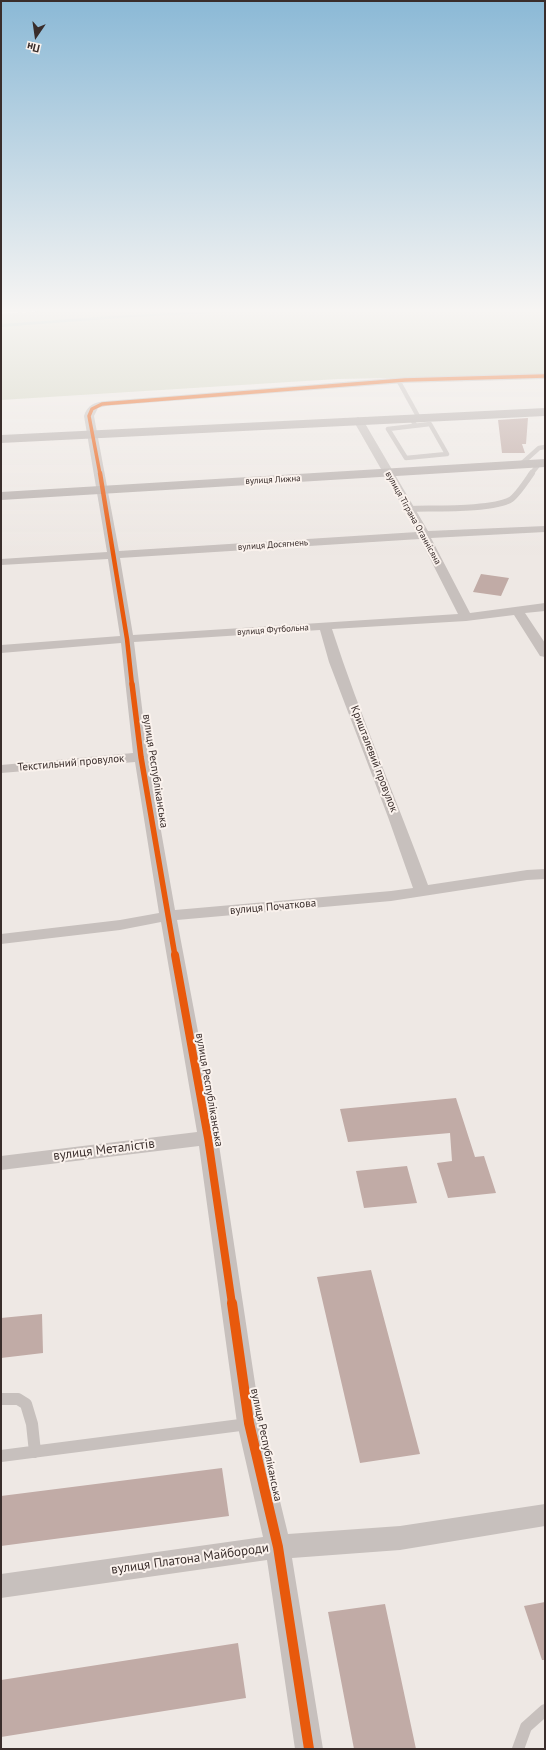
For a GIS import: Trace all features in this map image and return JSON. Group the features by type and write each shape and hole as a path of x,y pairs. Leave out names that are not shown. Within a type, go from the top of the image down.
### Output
{"street":[{"name":"вулиця Республіканська","path":"254,392 102,404 92,408 89,416 103,489 127,639 142,757 168,916 208,1138 249,1423 278,1547 309,1749"},
{"path":"1,439 358,420 415,420 545,412"},
{"name":"вулиця Тіграна Оганнісяна","path":"358,420 424,535 466,618"},
{"name":"вулиця Лижна","path":"1,496 542,464"},
{"name":"вулиця Досягнень","path":"1,562 424,535 545,529"},
{"name":"вулиця Футбольна","path":"1,649 127,639 466,618 545,608"},
{"path":"518,612 545,653"},
{"name":"Кришталевий провулок","path":"325,627 336,662 394,810 422,891"},
{"name":"Текстильний провулок","path":"1,769 142,757"},
{"name":"вулиця Початкова","path":"1,939 120,925 168,916 329,902 545,874"},
{"name":"вулиця Металістів","path":"1,1163 208,1138"},
{"name":"вулиця Платона Майбороди","path":"1,1586 278,1547 400,1538 545,1516"}],"lane":[{"path":"403,392 415,420"},
{"path":"527,413 545,416"},
{"path":"415,420 430,424 447,454 406,458 388,429 415,420"},
{"path":"520,465 539,448 545,448"},
{"path":"409,509 508,502 542,464"},
{"path":"1,1399 22,1400 28,1405 35,1452"},
{"path":"1,1456 249,1423"},
{"path":"518,1749 526,1727 545,1710"}],"green space":[{"path":"1,392 135,392 1,400"}],"building":[{"path":"528,418 526,444 522,444 525,453 502,453 498,420"},
{"path":"481,574 509,578 501,596 473,592"},
{"path":"456,1098 475,1157 484,1156 496,1193 448,1198 437,1163 452,1161 450,1133 348,1142 340,1109"},
{"path":"407,1166 417,1203 364,1208 356,1171"},
{"path":"371,1270 420,1454 360,1463 317,1277"},
{"path":"42,1314 43,1353 1,1358 1,1318"},
{"path":"222,1468 229,1516 1,1546 1,1496"},
{"path":"545,1602 545,1660 542,1660 524,1606"},
{"path":"385,1604 416,1749 354,1749 328,1612"},
{"path":"238,1643 246,1698 1,1737 1,1680"}],"cycle path":[{"path":"260,392 98,405 92,409 89,416 103,489 127,639 141,757 208,1138 249,1423 278,1547 309,1749"}]}
